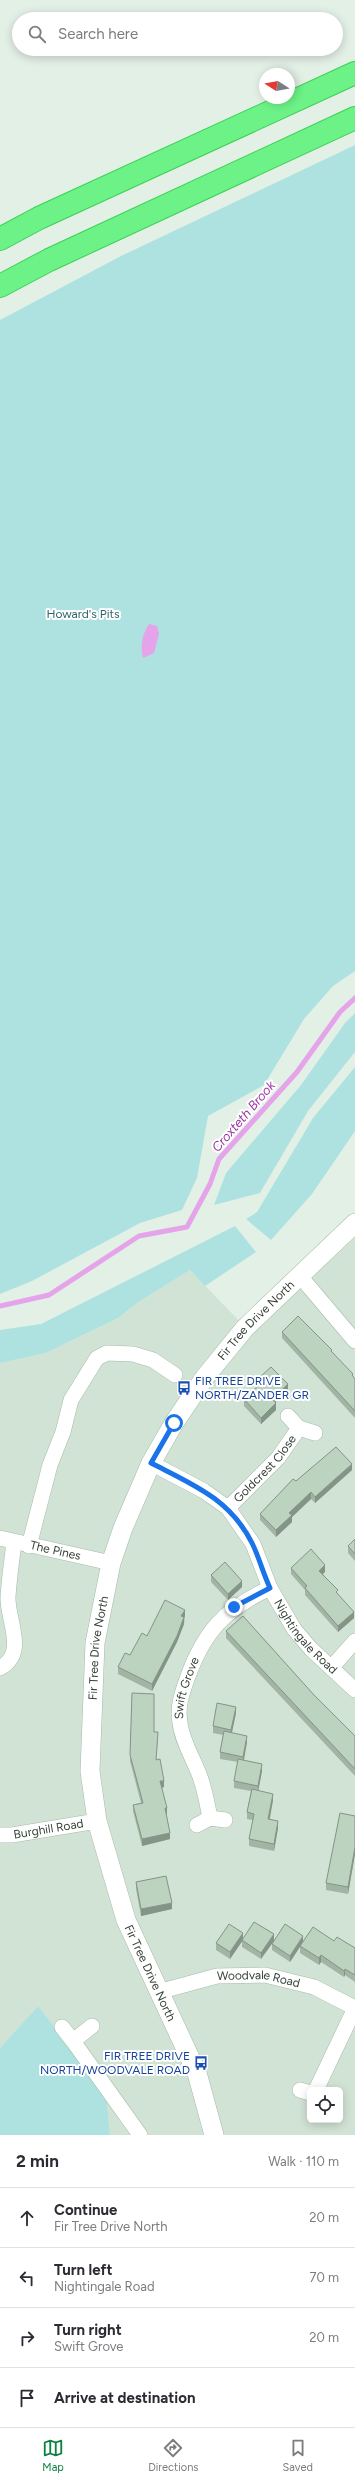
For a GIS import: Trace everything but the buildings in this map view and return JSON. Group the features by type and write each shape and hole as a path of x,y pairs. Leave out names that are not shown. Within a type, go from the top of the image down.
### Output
{"highway":[{"path":"0,239 39,218 355,73"},
{"path":"0,286 49,260 355,118"}],"street":[{"name":"Fir Tree Drive North","path":"214,2135 197,2073 158,1992 126,1920 97,1821 90,1771 95,1643 111,1563 123,1528 151,1463 174,1423 224,1352 245,1328 355,1223"},
{"path":"300,1276 355,1341"},
{"path":"29,1546 71,1400 98,1358 107,1353 133,1354 153,1360 176,1375"},
{"name":"Goldcrest Close","path":"288,1416 299,1428 315,1433"},
{"name":"Goldcrest Close","path":"228,1508 278,1458 299,1428"},
{"name":"Nightingale Road","path":"151,1463 204,1491 228,1508 252,1544 270,1588 294,1629 331,1668 355,1690"},
{"path":"0,1668 8,1662 15,1641 8,1599 7,1540"},
{"name":"The Pines","path":"7,1540 111,1563"},
{"name":"Swift Grove","path":"225,1820 204,1822 206,1795 180,1724 179,1711 181,1696 194,1660 211,1630 234,1607 270,1588"},
{"path":"331,1668 355,1641"},
{"name":"Burghill Road","path":"0,1835 12,1835 97,1821"},
{"name":"Woodvale Road","path":"158,1992 217,1976 265,1975 314,1986 355,2008"},
{"path":"317,2087 355,2008"},
{"path":"73,2041 92,2026"},
{"path":"62,2027 140,2135"}],"shaded area":[{"path":"149,624 157,626 159,634 154,653 143,658 142,640"},
{"path":"355,1223 355,2135 110,2135 106,2093 38,2006 0,2048 0,1363 46,1353 118,1318 137,1303 190,1270 246,1328"}],"green space":[{"name":"Howard's Pits","path":"355,145 355,971 333,986 304,1019 264,1085 208,1116 197,1178 182,1210 140,1223 32,1281 0,1294 0,320 121,256"},
{"path":"355,1013 355,1052 308,1111 260,1193 214,1205 226,1173 301,1085 345,1023"},
{"path":"355,1067 355,1131 312,1194 271,1240 246,1219 257,1212 313,1118"},
{"path":"235,1226 256,1252 205,1286 190,1270 137,1303 118,1318 46,1353 0,1363 0,1330 41,1324"},
{"path":"38,2006 106,2093 110,2135 0,2135 0,2048"}],"waterway":[{"name":"Croxteth Brook","path":"0,1306 49,1295 139,1236 187,1227 210,1184 219,1159 297,1072 340,1012 355,998"}],"place":[{"name":"FIR TREE DRIVE NORTH/ZANDER GR","path":"184,1388"},
{"name":"FIR TREE DRIVE NORTH/WOODVALE ROAD","path":"201,2063"}],"route":[{"path":"174,1423 151,1463 204,1491 228,1508 243,1527 252,1544 270,1588 234,1607"}]}
